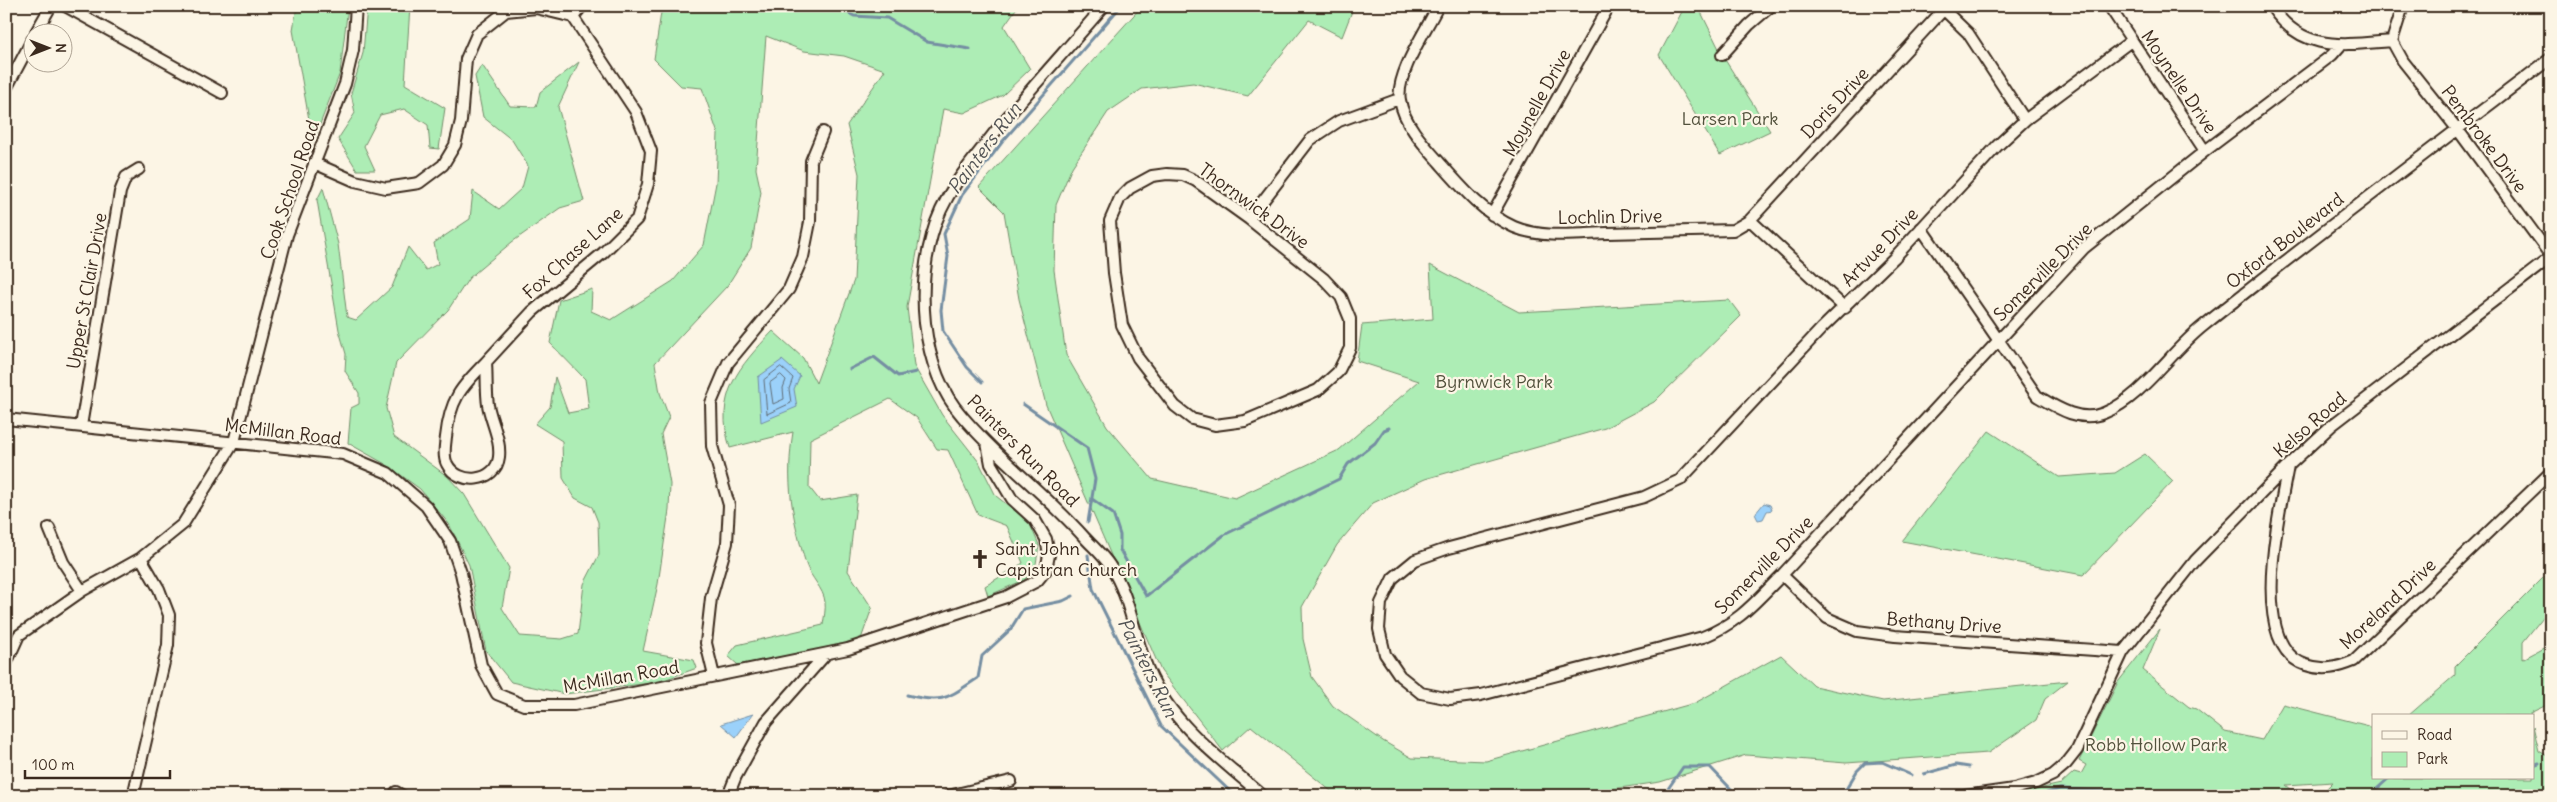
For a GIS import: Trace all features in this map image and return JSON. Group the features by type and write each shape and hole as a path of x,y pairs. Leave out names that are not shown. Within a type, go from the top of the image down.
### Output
{"street":[{"path":"42,22 51,6"},
{"path":"65,6 222,92"},
{"name":"Cook School Road","path":"6,664 19,635 82,591 141,558 183,524 234,442 287,235 345,84 353,50 356,6"},
{"path":"314,163 355,181 386,188 419,183 442,165 455,145 461,121 466,59 478,34 506,11 536,8 573,18 582,6"},
{"name":"Painters Run Road","path":"1104,6 976,156 952,189 932,234 925,273 924,308 928,346 942,388 961,415 987,443 1070,521 1110,566 1131,610 1145,662 1165,704 1196,738 1263,796"},
{"path":"1249,219 1310,140 1340,121 1399,99 1404,72 1438,6"},
{"name":"Moynelle Drive","path":"1492,215 1609,6"},
{"path":"1722,56 1749,25 1770,6"},
{"name":"Moynelle Drive","path":"2109,6 2205,151"},
{"path":"2270,6 2283,23 2301,36 2319,43 2340,46 2392,41 2403,6"},
{"path":"1942,8 1968,33 2025,120"},
{"name":"Doris Drive","path":"1750,220 1942,8"},
{"name":"Fox Chase Lane","path":"486,362 488,402 498,443 499,459 492,472 478,479 470,479 456,475 446,463 445,445 448,413 463,385 532,312 637,219 648,184 651,151 636,112 573,18"},
{"name":"Artvue Drive","path":"1665,489 1680,480 1700,460 1822,328 1845,308 2025,120 2131,41"},
{"name":"Pembroke Drive","path":"2392,41 2403,61 2458,130 2551,256"},
{"name":"Somerville Drive","path":"1665,489 1635,499 1449,548 1415,560 1393,578 1381,603 1379,628 1384,654 1400,676 1421,693 1450,699 1481,695 1703,637 1726,628 1742,616 1782,575 2084,248 2205,151 2332,55 2340,46"},
{"name":"Oxford Boulevard","path":"1998,340 2037,396 2064,413 2083,416 2102,414 2128,400 2192,334 2551,58"},
{"path":"6,89 22,59"},
{"name":"Lochlin Drive","path":"1399,99 1410,125 1426,148 1462,189 1492,215 1516,228 1547,234 1733,230 1750,220"},
{"path":"714,676 706,643 711,598 727,544 729,505 712,446 711,403 728,363 789,289 803,257 810,222 811,161 823,132"},
{"name":"Upper St Clair Drive","path":"80,426 120,192 126,177 139,169"},
{"name":"Thornwick Drive","path":"1167,174 1184,175 1196,181 1249,219 1324,279 1341,297 1350,319 1350,348 1338,372 1318,390 1245,421 1215,425 1192,418 1175,406 1138,358 1122,325 1114,273 1110,222 1120,198 1130,188 1152,176 1167,174"},
{"path":"1750,220 1845,308"},
{"path":"1921,228 1998,340"},
{"name":"Kelso Road","path":"1965,796 2014,790 2053,775 2066,764 2077,750 2123,652 2195,562 2288,466 2331,426 2551,256"},
{"name":"McMillan Road","path":"6,419 343,454 388,473 426,506 450,541 461,573 481,665 497,694 524,705 574,705 826,654 929,623 1006,597 1037,582 1046,570 1049,555 1046,539 1035,520 1012,499 991,464 987,443"},
{"name":"Moreland Drive","path":"2288,466 2273,545 2272,586 2275,631 2285,651 2300,663 2320,670 2338,668 2354,661 2551,472"},
{"path":"49,528 64,562 82,591"},
{"path":"136,796 134,792 168,644 169,615 160,589 141,558"},
{"name":"Bethany Drive","path":"1782,575 1827,618 1857,631 1895,636 2123,652"},
{"path":"728,796 736,776 766,722 826,654"},
{"path":"948,796 1011,781"}],"green space":[{"path":"297,6 348,6 340,73 313,142 293,30"},
{"path":"367,6 410,6 405,84 445,108 439,149 430,148 428,125 404,109 380,115 364,146 375,170 357,170 338,139 355,113 351,93 363,53"},
{"path":"662,6 1018,6 1004,26 1030,69 1003,95 964,113 943,109 907,307 914,366 942,415 979,462 996,496 1029,522 1039,545 1035,570 1024,580 988,596 985,586 1023,563 1007,526 978,515 948,450 937,449 917,418 890,399 810,439 809,487 820,501 857,495 848,571 872,608 861,639 738,665 728,656 737,645 823,625 824,597 806,564 791,499 790,467 793,432 730,448 725,412 727,397 732,383 749,357 773,331 803,358 816,383 854,280 859,174 847,125 885,70 844,56 804,51 766,36 756,169 761,192 751,248 727,286 655,363 660,393 669,417 661,434 670,484 669,510 658,584 643,651 694,660 697,668 658,682 565,694 511,682 486,651 469,565 449,524 420,489 387,465 348,443 351,408 359,404 359,393 345,371 346,354 339,330 317,200 323,188 338,244 347,317 356,320 392,287 408,247 426,270 438,264 434,243 470,219 473,191 499,209 522,188 528,166 512,140 483,117 475,76 482,65 510,106 536,107 540,92 579,62 558,107 584,201 560,208 512,242 469,278 448,310 396,363 386,408 394,437 447,476 464,494 509,568 502,608 520,636 562,639 578,634 584,584 599,555 598,522 592,507 575,498 563,478 562,441 535,424 550,407 555,377 568,413 589,409 585,379 550,343 559,300 592,289 591,311 611,320 673,281 704,245 716,183 718,134 702,88 681,86 654,59"},
{"name":"Byrnwick Park","path":"1142,6 1354,6 1342,37 1309,20 1248,96 1193,83 1142,89 1108,112 1072,167 1056,205 1054,270 1066,355 1107,426 1152,479 1235,498 1339,450 1419,381 1357,361 1362,325 1433,319 1430,265 1519,312 1729,300 1741,316 1654,402 1605,428 1425,479 1373,503 1337,545 1302,607 1303,639 1312,677 1333,706 1383,741 1412,758 1486,761 1695,703 1781,655 1814,686 1883,701 2068,681 2045,699 2036,720 1988,753 1846,763 1746,755 1660,782 1606,790 1600,796 1337,796 1251,726 1223,751 1161,671 1046,405 1019,299 1004,212 979,187"},
{"name":"Larsen Park","path":"1685,6 1698,6 1722,55 1770,131 1720,155 1659,55"},
{"path":"1989,431 2059,477 2115,473 2145,454 2173,481 2083,575 1902,541"},
{"path":"2551,570 2551,607 2523,642 2523,659 2551,644 2551,703 2530,714 2410,714 2455,675 2455,666"},
{"name":"Robb Hollow Park","path":"2160,629 2143,670 2189,707 2196,709 2225,732 2262,740 2283,704 2369,726 2372,730 2372,780 2534,780 2534,730 2539,751 2551,758 2551,796 2319,796 2333,782 2286,785 2299,796 2007,796 2061,784 2074,772 2081,774 2086,765 2079,761 2118,682"}],"water":[{"path":"782,360 800,376 794,389 797,407 761,422 758,377"},
{"path":"1764,503 1770,505 1772,510 1767,511 1763,519 1758,520 1755,514"},
{"path":"753,714 736,737 721,724"}],"waterway":[{"path":"835,6 854,16 887,18 927,42 970,49"},
{"name":"Painters Run","path":"982,382 967,367 943,331 941,310 948,256 944,234 962,195 1003,141 1121,6"},
{"path":"850,369 874,357 898,376 916,372"},
{"name":"Painters Run","path":"1023,404 1087,448 1095,479 1088,522"},
{"path":"1092,499 1113,514 1120,535 1120,550 1146,596 1224,535 1339,479 1348,464 1375,443 1384,430 1389,428"},
{"name":"Painters Run","path":"1088,555 1093,589 1161,726 1235,796"},
{"path":"907,695 929,699 938,699 952,695 978,678 982,656 1010,630 1023,609 1063,601 1073,596"},
{"path":"1842,796 1857,771 1865,763 1882,762 1911,775"},
{"path":"2534,765 2539,763"},
{"path":"1924,774 1956,765 1969,767"},
{"path":"1663,796 1683,767 1710,767 1732,790"},
{"path":"2369,796 2387,780"},
{"path":"2037,796 2060,789 2127,792 2132,796"}],"place":[{"name":"Saint John Capistran Church","path":"980,559"}]}
